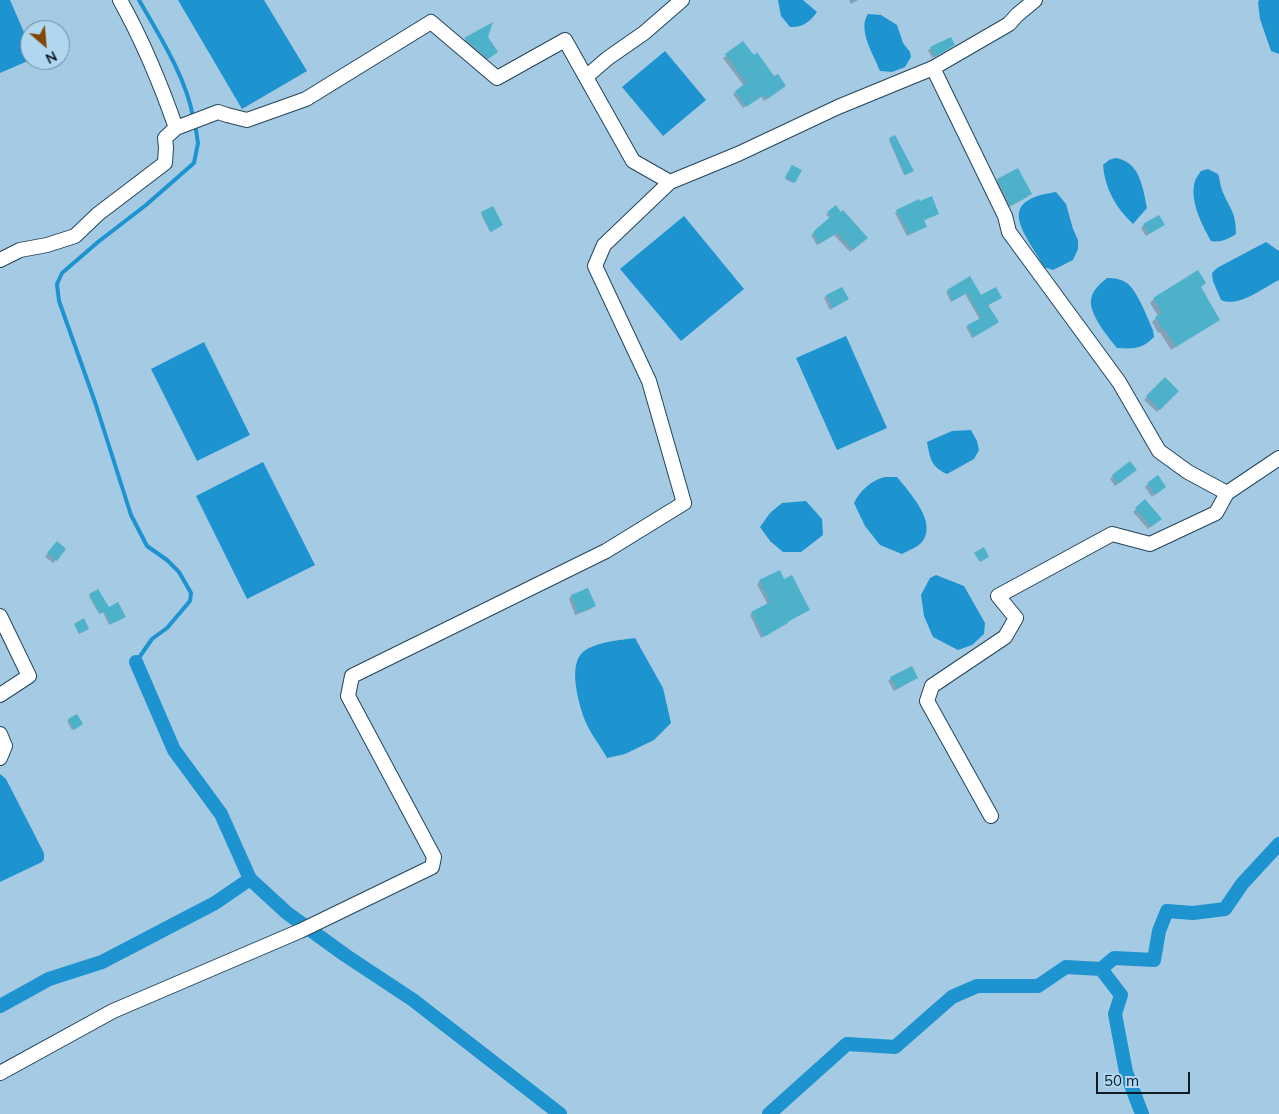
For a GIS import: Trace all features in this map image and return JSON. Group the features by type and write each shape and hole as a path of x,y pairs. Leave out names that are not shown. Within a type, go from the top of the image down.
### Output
{"street":[{"path":"120,0 137,30 180,126"},
{"path":"586,77 608,58 644,33 682,0"},
{"path":"0,1073 114,1011 300,931 432,868 434,857 348,696 352,676 606,550 684,502 649,381 595,266 604,245 670,182 738,154 838,107 933,68 1009,24 1035,0"},
{"path":"0,260 20,250 47,246 75,236 98,214 165,163 165,138 180,126 218,112 247,120 306,99 431,22 497,78 565,40 634,161 670,182"},
{"path":"933,68 1005,216 1008,232 1119,382 1159,451 1188,472 1227,493"},
{"path":"991,816 927,701 932,686 1005,637 1016,618 998,596 1112,534 1150,544 1216,513 1227,493 1279,458"},
{"path":"0,616 29,676 0,695"},
{"path":"0,734 5,746 0,758"}],"water":[{"path":"0,0 10,0 20,23 20,64 0,73"},
{"path":"178,0 264,0 307,71 242,109"},
{"path":"778,0 803,0 817,12 805,24 790,27 781,16"},
{"path":"1259,0 1279,0 1279,54 1271,51 1260,19"},
{"path":"868,14 881,15 897,25 903,43 910,52 911,57 905,67 892,72 880,71 865,35 865,20"},
{"path":"665,51 706,100 663,136 622,87"},
{"path":"1115,158 1130,164 1142,184 1147,208 1133,224 1112,198 1106,182 1103,165"},
{"path":"1208,169 1218,174 1222,190 1235,220 1236,234 1221,241 1211,241 1200,220 1195,204 1195,181 1201,171"},
{"path":"1056,192 1066,204 1078,240 1078,249 1073,260 1053,270 1044,267 1029,242 1019,220 1020,210 1025,203 1037,196"},
{"path":"684,216 744,289 681,341 620,269"},
{"path":"1266,242 1279,251 1279,280 1243,299 1228,302 1221,300 1213,281 1212,273 1217,268"},
{"path":"1107,278 1127,283 1138,298 1153,330 1154,337 1146,344 1133,348 1117,348 1100,325 1093,312 1091,300 1095,290"},
{"path":"846,336 887,428 837,450 796,358"},
{"path":"204,342 250,435 197,461 151,369"},
{"path":"971,430 979,450 974,459 947,474 934,465 927,442 952,431"},
{"path":"263,462 315,565 247,599 196,496"},
{"path":"885,477 897,477 920,508 927,526 922,542 902,554 880,545 865,526 854,503 866,487"},
{"path":"806,501 822,519 823,535 801,552 783,552 770,541 760,527 770,513 782,503"},
{"path":"936,575 964,586 985,623 984,634 972,645 958,650 933,637 924,616 921,595 930,578"},
{"path":"635,638 663,688 671,723 654,740 625,754 607,758 584,718 576,684 576,665 578,658 583,652 594,646"},
{"path":"0,774 6,779 44,853 44,859 42,862 0,882"}],"building":[{"path":"493,22 488,37 498,52 488,59 464,38"},
{"path":"951,37 955,45 935,57 930,47"},
{"path":"743,41 754,55 757,52 774,76 778,74 786,86 767,99 764,95 746,107 735,91 746,83 725,54"},
{"path":"895,135 914,171 905,175 889,138"},
{"path":"792,165 802,170 795,183 785,177"},
{"path":"1018,168 1032,194 1010,206 997,179"},
{"path":"932,196 939,214 924,220 927,227 909,234 896,210 919,199 920,201"},
{"path":"836,205 841,212 843,210 868,238 853,250 837,233 819,244 813,232 831,216 827,212"},
{"path":"493,206 503,225 491,232 481,212"},
{"path":"1159,215 1165,225 1149,234 1143,224"},
{"path":"1198,270 1206,283 1201,287 1220,320 1176,347 1155,317 1162,313 1153,298"},
{"path":"970,276 981,295 996,287 1002,298 988,305 999,322 974,337 967,325 981,318 967,293 953,301 947,290"},
{"path":"842,287 849,299 833,308 826,295"},
{"path":"1165,377 1179,391 1160,410 1146,396"},
{"path":"1130,461 1137,470 1118,484 1112,475"},
{"path":"1158,475 1166,487 1155,495 1147,483"},
{"path":"1145,499 1162,519 1151,527 1135,508"},
{"path":"57,541 66,549 57,561 47,553"},
{"path":"984,547 989,557 980,562 974,553"},
{"path":"780,570 784,579 792,575 810,610 764,637 751,612 770,602 759,580"},
{"path":"588,588 596,606 578,613 571,595"},
{"path":"98,589 109,607 118,602 126,617 111,624 104,612 100,614 89,594"},
{"path":"84,618 89,629 79,634 74,624"},
{"path":"912,666 918,678 897,689 890,677"},
{"path":"77,714 83,724 74,730 68,719"}],"waterway":[{"path":"139,0 178,72 193,117"},
{"path":"136,662 152,639 167,628 190,601 191,593 179,572 167,560 147,546 131,515 95,402 59,301 57,284 62,273 146,205 194,163 198,143 195,124"},
{"path":"136,662 174,750 221,814 250,879 287,913 345,955 413,1000 560,1114"},
{"path":"1101,969 1114,958 1154,960 1159,931 1167,911 1193,913 1225,909 1242,884 1279,844"},
{"path":"0,1006 49,979 102,962 215,903 250,879"},
{"path":"769,1114 847,1044 895,1047 952,997 977,986 1038,986 1066,967 1101,969 1121,995 1115,1014 1126,1072 1142,1114"}]}
